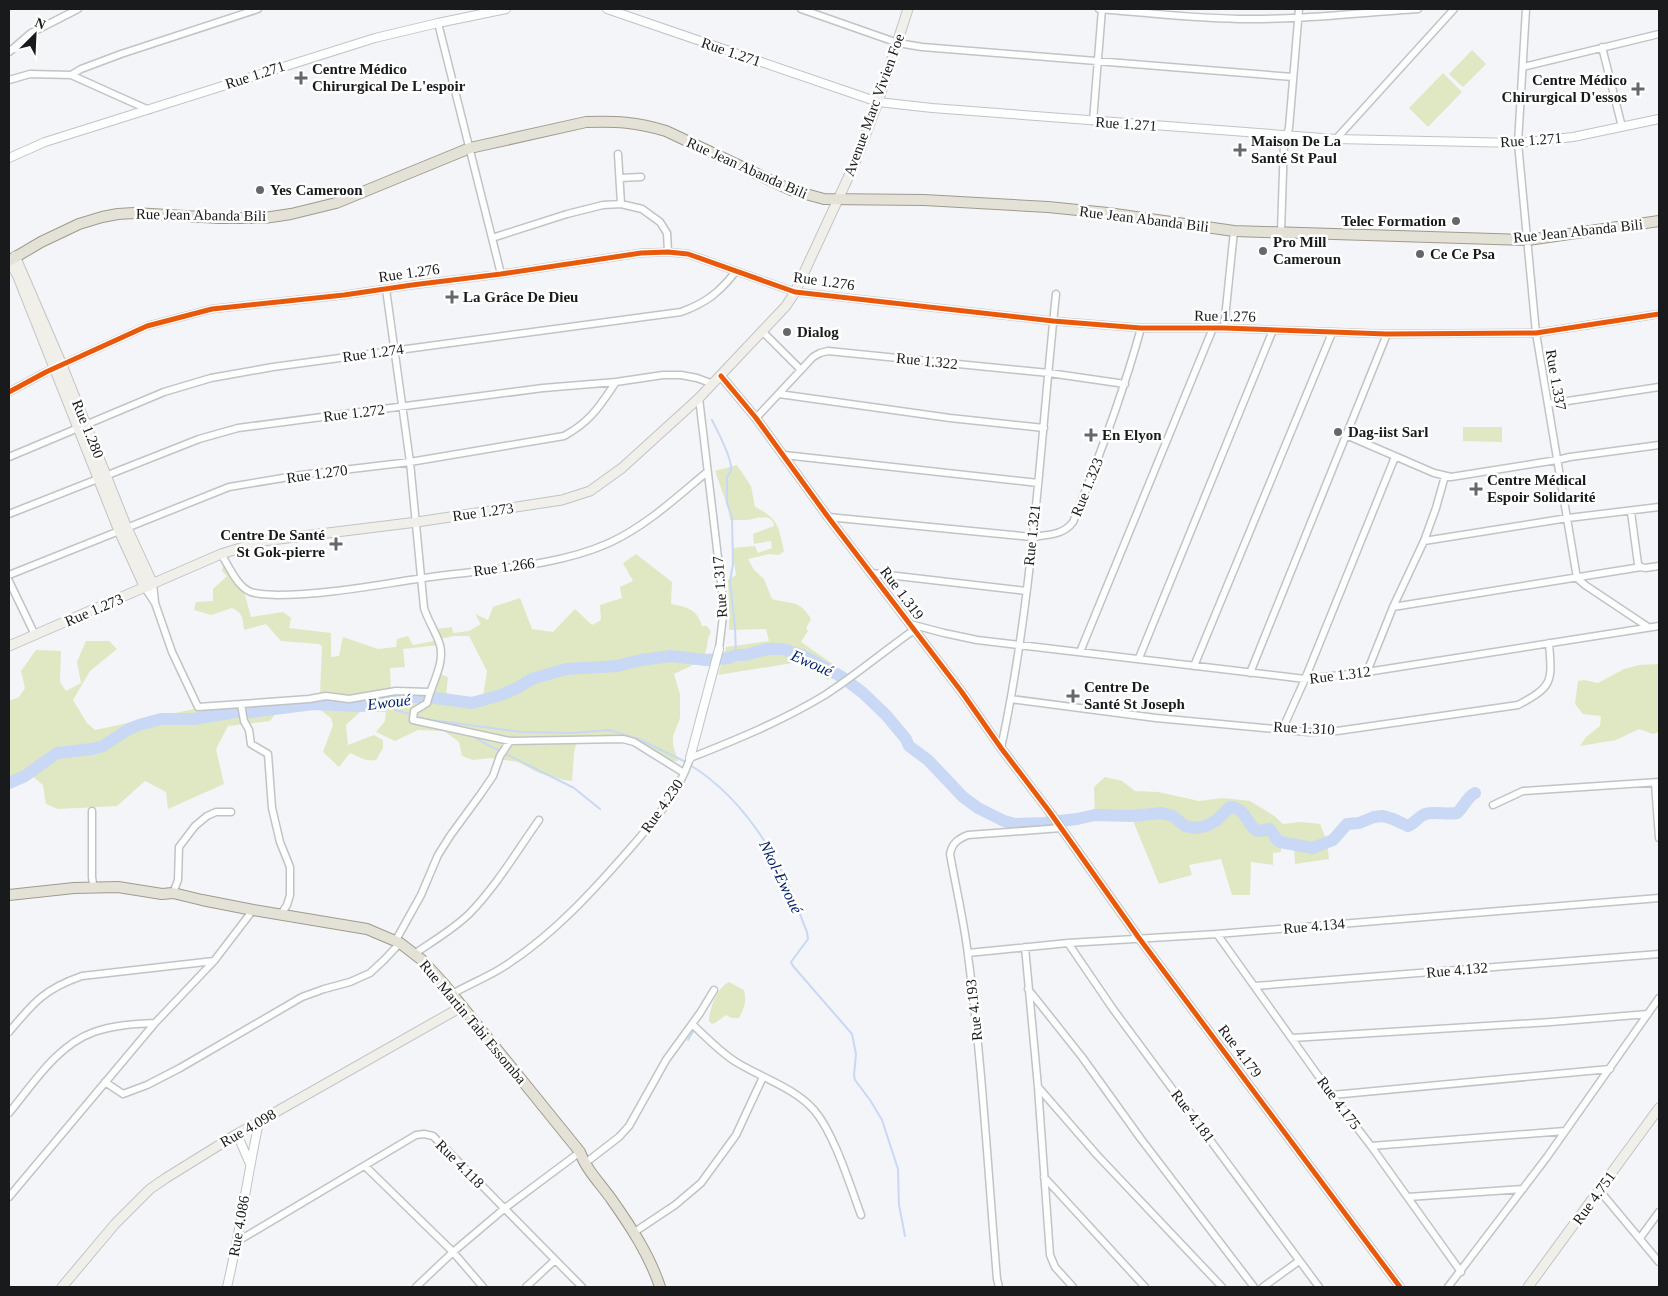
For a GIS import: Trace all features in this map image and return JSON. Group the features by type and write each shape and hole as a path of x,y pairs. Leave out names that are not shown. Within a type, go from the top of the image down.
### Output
{"main road":[{"name":"Avenue Marc Vivien Foe","path":"837,200 854,165 878,102 908,9"},
{"name":"Rue Jean Abanda Bili","path":"11,258 79,224 118,214 218,218 285,216 336,203 470,148 586,122 624,121 666,132 791,190 824,199 924,200 1048,207 1108,213 1234,231 1528,240 1659,222"},
{"name":"Rue 1.273","path":"9,646 221,554 264,541 416,522 562,500 590,491 622,468 699,398 786,306 795,292 837,200"},
{"name":"Rue 1.280","path":"11,258 58,367 123,530 149,586"},
{"name":"Rue Martin Tabi Essomba","path":"9,895 96,887 118,887 162,894 173,893 253,910 367,929 398,941 430,968 463,1006 580,1152 584,1164 619,1210 633,1232 647,1256 660,1287"},
{"name":"Rue 4.098","path":"62,1287 115,1224 150,1189 237,1134 463,1006"},
{"name":"Rue 4.751","path":"1528,1287 1659,1108"}],"street":[{"path":"9,52 31,33 78,9"},
{"path":"71,75 121,54 258,9"},
{"name":"Rue 1.271","path":"9,158 46,142 357,44 438,23 506,9"},
{"name":"Rue 1.271","path":"607,9 878,102 1286,136 1518,143 1574,137 1659,119"},
{"path":"801,9 898,43 922,47 1293,78"},
{"path":"1099,9 1239,19 1298,18 1418,9"},
{"path":"1092,121 1102,9"},
{"path":"1281,232 1284,142 1289,128 1299,9"},
{"path":"1336,139 1454,9"},
{"name":"Rue 1.337","path":"1526,9 1518,143 1536,333 1577,578"},
{"path":"438,23 501,274"},
{"path":"1523,67 1659,34"},
{"path":"1602,47 1622,127"},
{"path":"9,80 30,74 71,75 149,110"},
{"path":"618,154 621,204"},
{"path":"620,178 641,177"},
{"path":"492,238 567,214 603,205 621,204 642,209 660,222 667,233 668,252"},
{"path":"1224,328 1234,231"},
{"name":"Rue 1.276","path":"9,392 147,326 212,309 344,295 641,253 668,252 688,254 795,292 1053,321 1141,328 1224,328 1387,334 1536,333 1659,314"},
{"name":"Rue 1.274","path":"9,456 164,392 211,378 273,367 681,312 694,308 709,299 726,283 736,270"},
{"path":"386,289 396,350 410,462 426,616 440,646 439,670 429,692 427,703 414,711 413,720 510,741 623,739 688,765 826,694 912,627"},
{"name":"Rue 1.321","path":"1001,748 1011,699 1026,591 1044,428 1056,294"},
{"name":"Rue 1.323","path":"828,517 1032,537 1064,532 1073,522 1103,448 1125,384 1141,328"},
{"path":"1080,652 1212,328"},
{"path":"1139,658 1273,330"},
{"path":"762,331 801,370"},
{"path":"1194,666 1332,332"},
{"path":"1250,673 1387,334"},
{"name":"Rue 1.322","path":"756,418 813,357 828,351 1049,373 1125,384"},
{"name":"Rue 1.272","path":"9,514 199,439 238,428 543,388 616,382 647,376 681,374 712,384"},
{"name":"Rue 1.319","path":"721,376 784,455 828,517 961,691 1061,828"},
{"name":"Rue 1.270","path":"9,576 229,487 301,475 410,462 564,436 580,428 597,412 616,382"},
{"path":"1548,404 1659,387"},
{"path":"779,394 950,418 1044,428"},
{"path":"699,398 707,472"},
{"path":"1346,435 1395,457 1445,476 1458,476 1570,457 1659,445"},
{"path":"784,455 1038,483"},
{"path":"1283,728 1305,679 1395,457"},
{"name":"Rue 1.266","path":"221,554 249,592 295,595 384,585 541,562 584,552 609,543 648,520 707,472"},
{"name":"Rue 1.317","path":"688,765 719,650 724,608 707,472"},
{"path":"1367,672 1393,607 1424,541 1445,476"},
{"path":"1424,541 1568,518 1631,512 1659,507"},
{"path":"1631,512 1638,564 1641,567"},
{"path":"1393,607 1641,567 1659,566"},
{"path":"871,573 1026,591"},
{"path":"1577,578 1590,589 1648,627"},
{"path":"9,581 35,634"},
{"name":"Rue 1.280","path":"149,586 172,652 198,707 241,705"},
{"name":"Rue 1.312","path":"912,627 1019,645 1305,679 1367,672 1659,626"},
{"name":"Rue 1.310","path":"1011,699 1156,718 1283,728 1308,732 1337,731 1518,705 1536,695 1547,685 1551,673 1548,643"},
{"path":"281,914 287,905 290,895 290,867 280,842 272,808 268,754 250,744 249,730 244,721 241,705 326,696 349,699 396,691 429,692"},
{"path":"105,1082 123,1094 147,1085 180,1068 302,997 359,979 370,973 384,960 398,941 421,896 438,855 493,776 500,756 510,741"},
{"name":"Rue 4.230","path":"452,994 500,969 570,913 603,880 645,831 672,796 688,765"},
{"path":"1493,805 1522,791 1657,782 1659,838"},
{"path":"92,811 92,877 93,884 96,887"},
{"path":"173,893 178,880 179,847 195,826 207,816 216,812 231,812"},
{"path":"414,954 470,913 492,888 539,820"},
{"name":"Rue 4.179","path":"1061,828 1139,938 1400,1287"},
{"name":"Rue 4.193","path":"1000,1287 997,1279 979,1051 968,953 950,854 953,843 968,835 1061,828"},
{"name":"Rue 4.134","path":"968,953 1659,898"},
{"path":"9,1197 155,1023 214,961 253,910"},
{"name":"Rue 4.175","path":"1217,934 1461,1272"},
{"name":"Rue 4.181","path":"1068,944 1113,1010 1319,1287"},
{"path":"1025,947 1052,1261 1073,1287"},
{"name":"Rue 4.132","path":"1255,986 1659,954"},
{"path":"9,1032 43,995 62,983 82,976 214,961"},
{"path":"1028,989 1082,1057 1214,1237 1254,1287"},
{"path":"584,1164 619,1137 629,1126 666,1060 714,990"},
{"path":"1448,1287 1523,1189 1659,998"},
{"path":"1292,1038 1648,1014"},
{"path":"9,1113 56,1057 76,1041 94,1032 123,1025 155,1023"},
{"path":"692,1024 734,1060 794,1094 814,1110 831,1139 861,1215"},
{"path":"1332,1095 1610,1069"},
{"path":"633,1232 675,1205 701,1183 736,1135 763,1077"},
{"path":"1038,1087 1097,1156 1222,1287"},
{"name":"Rue 4.086","path":"227,1287 238,1241 250,1164 259,1122"},
{"path":"1371,1146 1565,1131"},
{"path":"237,1134 250,1164"},
{"name":"Rue 4.118","path":"238,1241 416,1135 424,1134 433,1136 582,1287"},
{"path":"416,1287 453,1252 505,1208 580,1152"},
{"path":"366,1166 453,1252 483,1287"},
{"path":"1044,1177 1145,1287"},
{"path":"1408,1198 1523,1189"},
{"path":"1600,1190 1659,1262"},
{"path":"1640,1238 1659,1212"},
{"path":"526,1287 555,1260"},
{"path":"1263,1287 1299,1261"}],"green space":[{"path":"1472,50 1486,64 1463,87 1449,74"},
{"path":"1443,73 1462,92 1428,127 1409,108"},
{"path":"1463,427 1502,427 1502,442 1463,441"},
{"path":"737,465 751,486 755,507 769,515 776,524 784,551 779,555 769,554 748,559 754,570 764,579 772,599 799,605 811,619 806,628 808,631 801,642 840,669 828,680 799,662 718,675 726,647 769,641 766,629 729,630 728,580 736,575 732,548 755,546 758,553 772,548 771,541 754,544 753,534 774,526 773,522 767,518 730,520 728,508 715,471"},
{"path":"636,554 672,582 671,604 682,606 694,612 702,626 707,626 711,632 702,659 674,674 680,694 680,718 673,736 673,745 678,761 670,762 631,740 588,741 576,744 572,781 564,780 539,773 518,762 490,758 473,760 462,756 459,742 444,731 418,730 395,741 376,732 385,721 386,712 360,712 346,725 348,745 374,735 383,740 383,748 376,760 366,760 350,753 339,767 323,752 333,725 331,718 315,706 277,712 270,721 228,726 216,749 224,784 168,809 166,792 145,781 117,806 58,809 46,804 43,785 32,776 9,786 9,701 19,697 25,688 21,671 36,650 61,651 60,682 66,691 81,683 77,662 86,641 109,641 117,649 90,671 73,700 87,723 95,730 194,709 203,710 320,695 322,646 319,644 281,641 266,624 244,630 240,614 232,608 211,615 194,610 196,602 213,601 213,589 227,576 222,571 223,565 245,595 251,617 283,612 291,618 289,628 331,633 331,657 339,656 343,637 378,649 396,647 397,639 408,636 413,645 434,641 436,629 452,627 453,633 469,631 481,624 475,614 488,620 493,607 520,598 532,629 553,632 575,609 592,625 601,620 600,605 622,598 620,587 633,581 623,563","holes":["469,636 487,671 483,696 473,698 446,696 448,677 440,674 431,695 391,692 390,668 405,667 403,649 440,645 439,639"]},
{"path":"1659,664 1659,732 1653,734 1639,729 1616,740 1580,746 1586,737 1600,726 1601,716 1583,714 1575,704 1578,681 1584,680 1598,683 1624,669 1639,665"},
{"path":"1105,777 1122,781 1135,791 1158,792 1199,801 1223,798 1250,801 1273,815 1283,824 1301,822 1320,824 1327,842 1329,859 1295,864 1294,843 1281,842 1281,852 1273,853 1273,865 1251,862 1250,895 1232,895 1221,859 1189,865 1192,875 1159,884 1131,816 1095,815 1094,787"},
{"path":"729,982 744,990 745,1001 742,1011 739,1018 732,1018 726,1015 712,1024 709,1021 714,999 724,985"}],"waterway":[{"path":"712,420 731,465 731,471 727,477 727,503 732,517 733,564 730,581 736,655"},
{"name":"Ewoué","path":"9,783 25,776 57,753 103,746 129,729 161,719 194,719 241,711 249,712 314,704 360,706 406,697 428,697 472,703 501,695 532,679 566,669 617,666 641,660 671,656 706,660 729,658 768,649 782,649 802,655 842,677 863,693 886,715 906,739 909,746 928,760 963,797 978,808 1004,821 1015,824 1044,823 1095,815 1131,816 1161,813 1173,816 1185,826 1194,828 1206,826 1217,820 1230,807 1234,807 1242,812 1254,829 1258,831 1270,829 1280,842 1313,848 1333,840 1347,824 1359,823 1374,817 1383,816 1408,826 1425,814 1457,813 1475,793"},
{"name":"Nkol-Ewoué","path":"385,702 393,709 412,715"},
{"name":"Nkol-Ewoué","path":"416,716 424,719 522,732 572,733 609,730 638,739 686,762"},
{"name":"Nkol-Ewoué","path":"452,722 461,728"},
{"path":"473,736 574,788 600,809"},
{"name":"Nkol-Ewoué","path":"690,765 719,787 744,813 766,843 787,882 808,939 791,962 852,1034 856,1054 855,1080 882,1120 898,1169 899,1205 905,1236"},
{"path":"688,1040 694,1030"}],"cycle path":[{"path":"9,392 46,372 147,326 212,309 344,295 641,253 668,252 688,254 795,292 1053,321 1141,328 1224,328 1387,334 1536,333 1659,314"},
{"path":"721,376 756,418 828,517 961,691 1139,938 1400,1287"}],"place":[{"name":"Centre Médico Chirurgical De L'espoir","path":"301,78"},
{"name":"Centre Médico Chirurgical D'essos","path":"1638,89"},
{"name":"Maison De La Santé St Paul","path":"1240,150"},
{"name":"Yes Cameroon","path":"260,190"},
{"name":"Telec Formation","path":"1456,221"},
{"name":"Pro Mill Cameroun","path":"1263,251"},
{"name":"Ce Ce Psa","path":"1420,254"},
{"name":"La Grâce De Dieu","path":"452,297"},
{"name":"Dialog","path":"787,332"},
{"name":"Dag-iist Sarl","path":"1338,432"},
{"name":"En Elyon","path":"1091,435"},
{"name":"Centre Médical Espoir Solidarité","path":"1476,489"},
{"name":"Centre De Santé St Gok-pierre","path":"336,544"},
{"name":"Centre De Santé St Joseph","path":"1073,696"}]}
